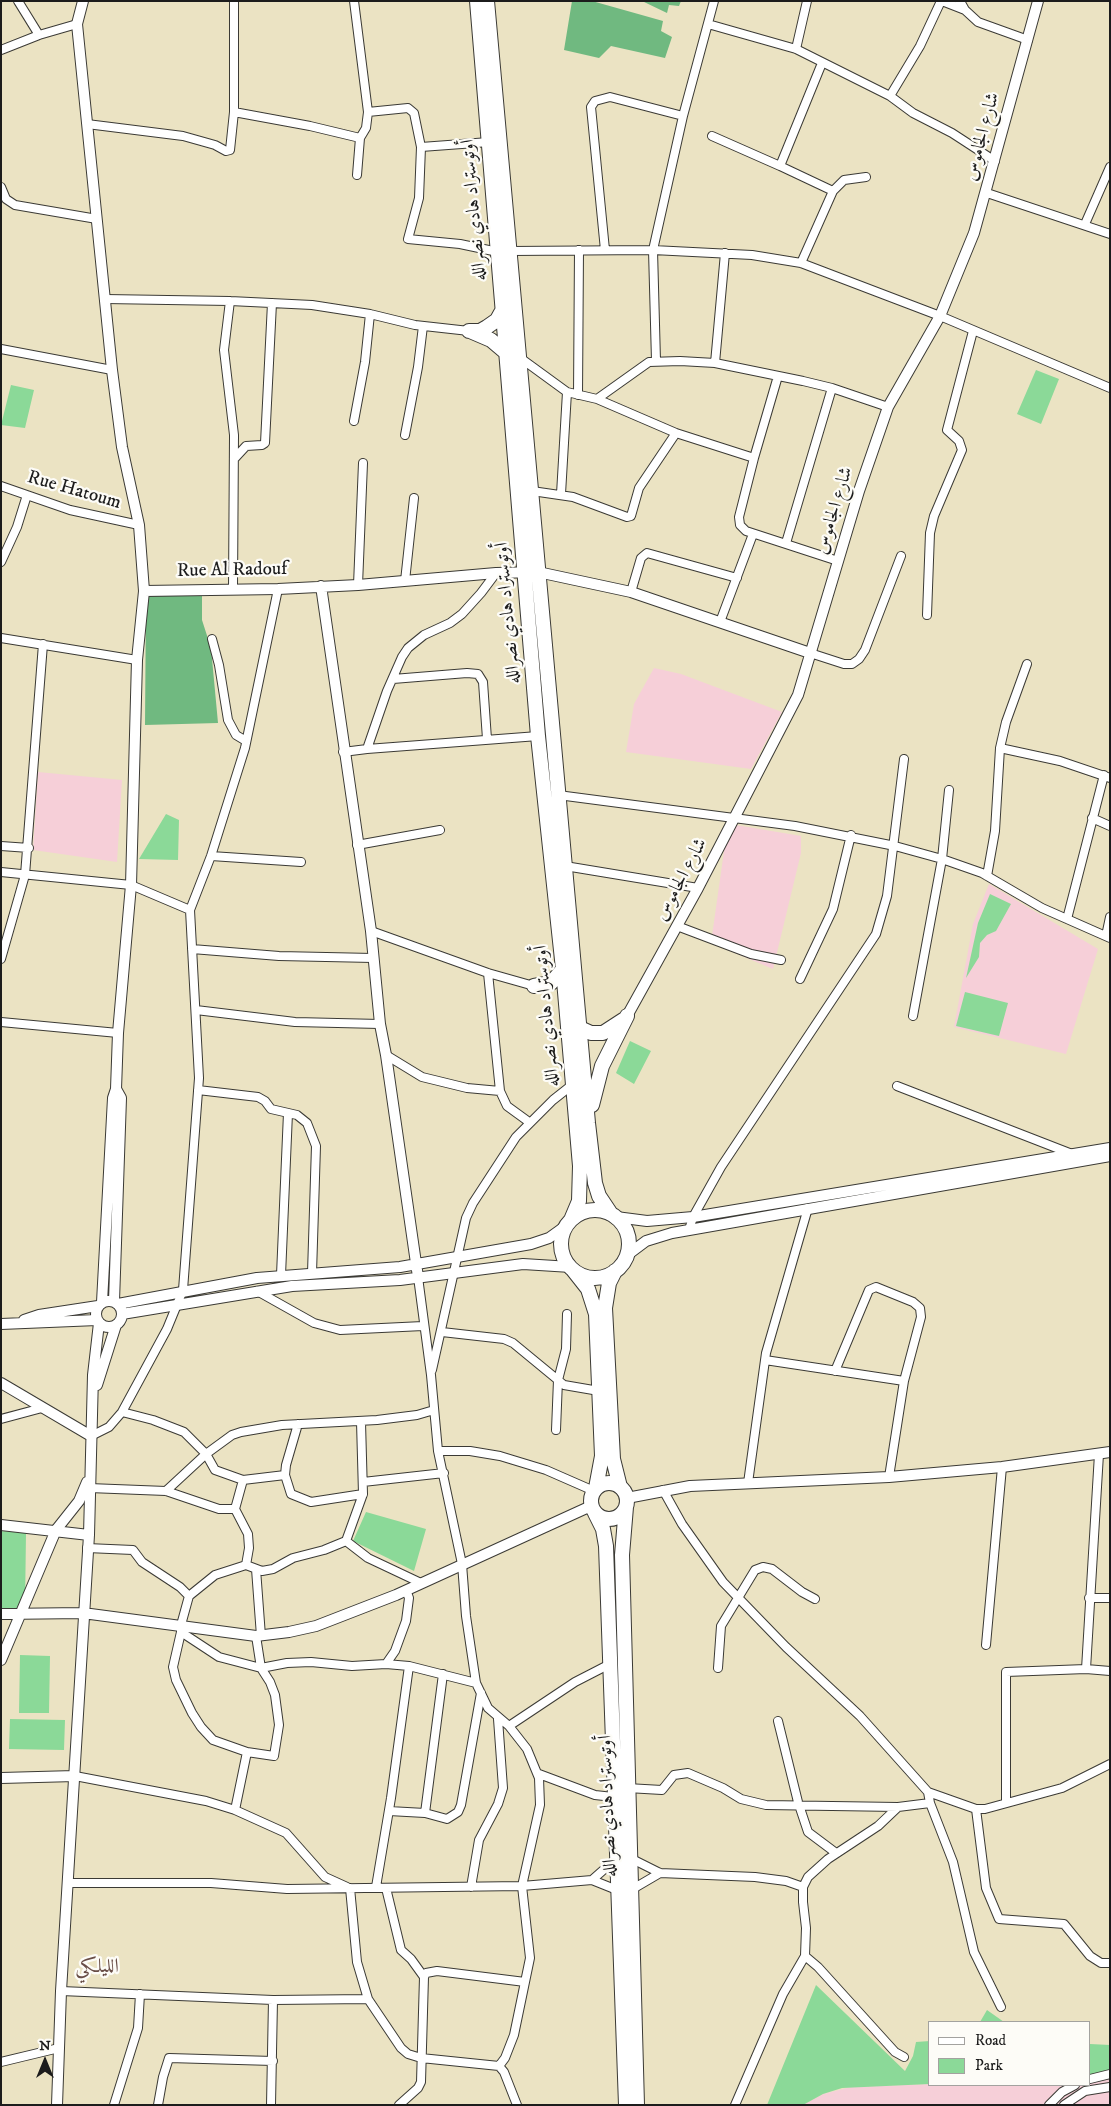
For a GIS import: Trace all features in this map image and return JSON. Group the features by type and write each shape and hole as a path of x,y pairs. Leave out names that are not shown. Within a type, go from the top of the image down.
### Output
{"highway":[{"name":"أوتوستراد هادي نصرالله","path":"477,1 489,142 519,357 532,491 532,572 538,736 563,969 581,1182 579,1201 562,1236 561,1247 564,1258 588,1289 595,1308 599,1349 602,1456 595,1489"},
{"name":"أوتوستراد هادي نصرالله","path":"487,1 504,251 502,311 504,351 566,866 588,1123 595,1183 599,1196 628,1236 629,1248 626,1256 608,1283 606,1308 613,1459 624,1497 622,1554 627,1788 623,1858 626,2105"},
{"path":"469,331 480,331 486,328 497,320 502,311"},
{"path":"469,331 490,340 504,351"},
{"path":"534,986 551,983 563,969"},
{"path":"534,986 566,1001"},
{"path":"580,1028 591,1033 603,1033 617,1026 627,1016"},
{"path":"588,1123 600,1073 627,1016"},
{"path":"569,1223 580,1214 590,1211 601,1211 614,1216"},
{"path":"572,1269 584,1276 597,1278 615,1272"},
{"path":"606,1483 624,1497 621,1514 613,1519 603,1518 593,1510 591,1498 595,1489 606,1483"},
{"name":"أوتوستراد هادي نصرالله","path":"593,1510 603,1529 606,1546 614,1797 623,1858"},
{"name":"أوتوستراد هادي نصرالله","path":"624,1890 636,2105"}],"street":[{"path":"18,1 39,35"},
{"path":"83,1 77,24 112,370 122,448 139,525 144,591 137,660 130,885 118,1034 116,1089 113,1098 110,1134 100,1304 95,1313 98,1322 93,1375 94,1404"},
{"path":"87,124 183,136 215,145 226,151 232,148 234,112 234,1"},
{"path":"354,1 368,112 366,128 360,138 357,175"},
{"path":"656,361 653,250 683,116 714,1"},
{"path":"796,48 807,1"},
{"path":"890,96 920,46 941,1 965,10"},
{"path":"960,1 965,10 978,22 1028,40"},
{"name":"شارع الجاموس","path":"627,1016 698,888 798,695 859,491 888,406 940,316 964,260 987,193 1038,1"},
{"path":"1,50 39,35 77,24"},
{"path":"708,24 796,48 822,63 890,96 995,161"},
{"path":"780,166 822,63"},
{"path":"605,250 592,107 596,101 610,97 683,116"},
{"path":"368,112 408,108 413,110 421,147 418,207 408,239 504,251 653,250 776,257 801,263 940,316 1110,388"},
{"path":"234,112 310,126 360,138"},
{"path":"712,136 833,191"},
{"path":"421,147 489,142"},
{"path":"1085,224 1110,167"},
{"path":"801,263 833,191 844,180 866,176"},
{"path":"1,188 6,199 15,205 97,219"},
{"path":"987,193 1085,224 1110,234"},
{"path":"578,395 579,250"},
{"path":"715,363 724,253"},
{"path":"105,299 272,303 340,309 423,326 469,331"},
{"path":"230,301 224,350 232,416 234,459 233,589"},
{"path":"234,459 246,446 262,445 265,442 272,303"},
{"path":"354,420 365,362 370,314"},
{"path":"405,435 418,367 423,326"},
{"path":"928,615 930,533 934,516 962,450 959,441 947,430 973,331"},
{"path":"1,349 112,370"},
{"path":"519,357 567,392 597,399 676,433 754,458"},
{"path":"597,399 649,362 656,361 715,363 832,388 888,406"},
{"path":"778,376 754,458 739,520 742,528 753,534 838,561"},
{"path":"786,544 832,388"},
{"path":"561,494 567,392"},
{"path":"532,491 561,494 631,516 639,488 676,433"},
{"path":"358,584 363,463"},
{"name":"Rue Hatoum","path":"1,486 70,510 139,525"},
{"path":"1,562 27,495"},
{"path":"405,581 414,498"},
{"path":"720,622 753,534"},
{"path":"632,592 642,558 647,553 737,578"},
{"path":"810,653 844,664 852,664 859,659 865,650 901,556"},
{"name":"Rue Al Radouf","path":"144,591 321,586 532,572 632,592 810,653"},
{"path":"366,749 393,679 408,648 424,635 450,623 462,614 496,573"},
{"path":"321,586 357,845 371,931 380,1024 418,1277 431,1375 438,1451 462,1564 466,1616 476,1683 488,1708 498,1719 509,1726 527,1749 539,1774 540,1805 522,1886 525,1929 530,1953 514,2034 508,2052 499,2066"},
{"path":"91,1436 109,1427 122,1412 179,1303 183,1290 198,1090 196,1010 190,910 211,856 246,741 278,588"},
{"path":"1,638 137,660"},
{"path":"212,639 219,665 228,720 236,735 246,741"},
{"path":"1,959 25,875 29,848 43,644"},
{"path":"987,876 995,831 1000,748 1006,722 1027,664"},
{"path":"393,679 467,673 478,674 483,682 487,740"},
{"path":"344,752 538,736"},
{"path":"1000,748 1060,761 1107,776 1092,818 1067,919"},
{"path":"689,1230 693,1217 742,1136 876,934 887,896 895,846 904,759"},
{"path":"913,1016 942,859 949,790"},
{"path":"558,795 735,818 851,836 942,859 987,876 1042,908 1108,937 1110,917"},
{"path":"1092,818 1110,826"},
{"path":"357,845 440,830"},
{"path":"800,979 833,909 851,836"},
{"path":"1,846 29,848"},
{"path":"211,856 301,862"},
{"path":"566,866 698,888"},
{"path":"1,872 130,885 190,910"},
{"path":"677,926 752,954 781,960"},
{"path":"371,931 488,973 534,986"},
{"path":"192,949 279,956 373,958"},
{"path":"488,973 500,1091 507,1106 529,1122"},
{"path":"196,1010 295,1022 380,1024"},
{"path":"1,1022 118,1034"},
{"path":"386,1055 422,1077 468,1088 500,1091"},
{"path":"431,1375 466,1218 473,1203 503,1155 529,1122 572,1085"},
{"path":"898,1086 1072,1154"},
{"path":"116,1089 121,1098 116,1302 122,1314"},
{"path":"198,1090 225,1091 258,1098 265,1101 271,1109 297,1115 307,1123 316,1146 312,1273"},
{"path":"281,1275 288,1113"},
{"path":"614,1216 655,1221 693,1217 1110,1148"},
{"path":"626,1256 639,1244 652,1238 689,1230 1110,1156"},
{"path":"748,1483 765,1360 772,1325 808,1208"},
{"path":"16,1323 39,1315 183,1290 281,1275 381,1269 531,1244 549,1238 569,1223"},
{"path":"122,1314 179,1303 305,1285 418,1277 523,1264 572,1269"},
{"path":"836,1371 870,1290 876,1287 913,1302 920,1308 921,1317 904,1381 889,1477"},
{"path":"257,1291 314,1323 340,1330 423,1326"},
{"path":"57,2105 67,1883 89,1535 91,1436 99,1376 116,1325 122,1314"},
{"path":"556,1430 558,1380 566,1349 567,1314"},
{"path":"1,1324 98,1322 109,1327 116,1325"},
{"path":"442,1332 504,1340 513,1343 558,1380 576,1388 599,1391"},
{"path":"765,1360 904,1381"},
{"path":"1,1383 91,1436"},
{"path":"1,1419 42,1408"},
{"path":"166,1491 206,1454 232,1435 241,1432 298,1424 361,1422 417,1415 434,1410"},
{"path":"122,1412 153,1420 184,1432 206,1454 215,1470 243,1480 285,1475"},
{"path":"256,1569 261,1668 270,1682 276,1702 279,1725 274,1756 246,1752 213,1740 192,1713 176,1680 173,1667 189,1596 215,1575 246,1565 256,1569 274,1569 293,1558 324,1550 346,1541 363,1494 361,1422"},
{"path":"298,1424 286,1465 285,1475 290,1493 306,1500 334,1500 363,1494"},
{"path":"438,1451 470,1451 500,1456 546,1470 595,1489"},
{"path":"624,1497 690,1486 889,1477 1002,1467 1110,1452"},
{"path":"1086,1670 1099,1454"},
{"path":"986,1645 1002,1467"},
{"path":"1,1660 56,1530 79,1501 90,1472"},
{"path":"363,1482 444,1473"},
{"path":"243,1480 235,1509 248,1534 249,1548 246,1565"},
{"path":"89,1488 166,1491 219,1508 235,1509"},
{"path":"663,1490 712,1566 738,1598 860,1716 928,1792 976,1809 1062,1788 1110,1764"},
{"path":"1,1614 22,1612 83,1613 181,1628 258,1636 316,1626 406,1590 462,1564 593,1510"},
{"path":"1,1525 89,1535"},
{"path":"346,1541 368,1558 421,1582"},
{"path":"87,1548 133,1550 142,1562 180,1587 189,1596"},
{"path":"718,1668 720,1626 755,1570 763,1567 777,1572 802,1592 815,1599"},
{"path":"386,1664 395,1651 406,1621 409,1604 406,1590"},
{"path":"1089,1598 1110,1598"},
{"path":"181,1628 219,1657 261,1668 287,1663 311,1662 352,1666 386,1664 409,1666 476,1683"},
{"path":"509,1726 575,1682 610,1664"},
{"path":"376,1887 389,1811 409,1666"},
{"path":"1006,1803 1006,1672 1110,1671"},
{"path":"425,1813 443,1674"},
{"path":"389,1811 425,1813 446,1819 455,1815 460,1808 481,1693"},
{"path":"471,1887 479,1840 498,1804 503,1788 498,1719"},
{"path":"778,1721 799,1806 810,1835 836,1853"},
{"path":"235,1810 246,1752"},
{"path":"627,1788 662,1790 674,1775 688,1773 747,1802 799,1806 898,1807 930,1803"},
{"path":"539,1774 595,1795 614,1797"},
{"path":"1,1778 74,1776 206,1801 235,1810 286,1833 325,1877 350,1888"},
{"path":"928,1792 930,1803 953,1862 974,1952 1001,2007"},
{"path":"735,2105 783,1994 805,1956 804,1887 813,1872 836,1853 878,1826 898,1807"},
{"path":"976,1809 986,1888 999,1919 1064,1924 1090,1956 1101,1963 1110,1963"},
{"path":"592,1880 623,1858 660,1873 755,1877 786,1881 804,1887"},
{"path":"67,1883 212,1883 287,1889 522,1886 592,1880 624,1890 660,1873"},
{"path":"350,1888 358,1962 368,1999 401,2048 408,2054 421,2058 499,2066 504,2072 517,2105"},
{"path":"386,1888 401,1950 411,1959 424,1976 420,2085 399,2105"},
{"path":"805,1956 818,1967 895,2052 904,2057"},
{"path":"424,1976 428,1972 437,1971 525,1982"},
{"path":"61,1991 273,2000 368,1999"},
{"path":"114,2105 138,2028 140,1994"},
{"path":"270,2105 273,2061 273,2000"},
{"path":"1,2062 59,2048"},
{"path":"158,2105 162,2077 169,2058 273,2061"},
{"path":"1091,2079 1110,2074"},
{"path":"1049,2105 1062,2092 1073,2086"},
{"path":"1064,2105 1085,2091 1110,2087"}],"shaded area":[{"path":"654,668 681,674 782,712 751,769 626,752 634,704"},
{"path":"38,772 122,780 117,862 33,850"},
{"path":"736,825 801,836 801,853 773,969 711,943 725,844"},
{"path":"989,884 1098,949 1066,1054 954,1027 973,924"},
{"path":"1110,2076 1110,2105 803,2105 823,2094 851,2087 928,2084 928,2086 1091,2086 1091,2077"}],"green space":[{"path":"572,1 592,1 663,21 661,31 672,37 665,58 611,46 599,58 564,50"},
{"path":"642,1 681,1 679,6 669,5 667,13"},
{"path":"1036,370 1059,379 1041,424 1017,414"},
{"path":"11,385 34,390 25,428 1,425"},
{"path":"146,595 202,596 202,620 211,648 218,723 145,725"},
{"path":"166,814 179,820 178,860 139,859"},
{"path":"990,894 1011,904 996,931 987,935 980,943 979,957 966,978 978,923"},
{"path":"965,992 1008,1003 999,1036 956,1026"},
{"path":"630,1041 651,1051 634,1084 616,1073"},
{"path":"366,1512 426,1529 414,1571 353,1541"},
{"path":"1,1531 26,1533 25,1607 1,1610"},
{"path":"20,1655 50,1656 49,1713 19,1713"},
{"path":"10,1719 65,1720 64,1750 9,1749"},
{"path":"816,1985 905,2071 913,2056 916,2042 928,2041 928,2084 842,2088 823,2094 803,2105 767,2105"},
{"path":"987,2010 1003,2021 981,2021"},
{"path":"1091,2044 1110,2045 1110,2076 1091,2077"}],"district":[{"name":"الليلكي","path":"97,1968"}]}
